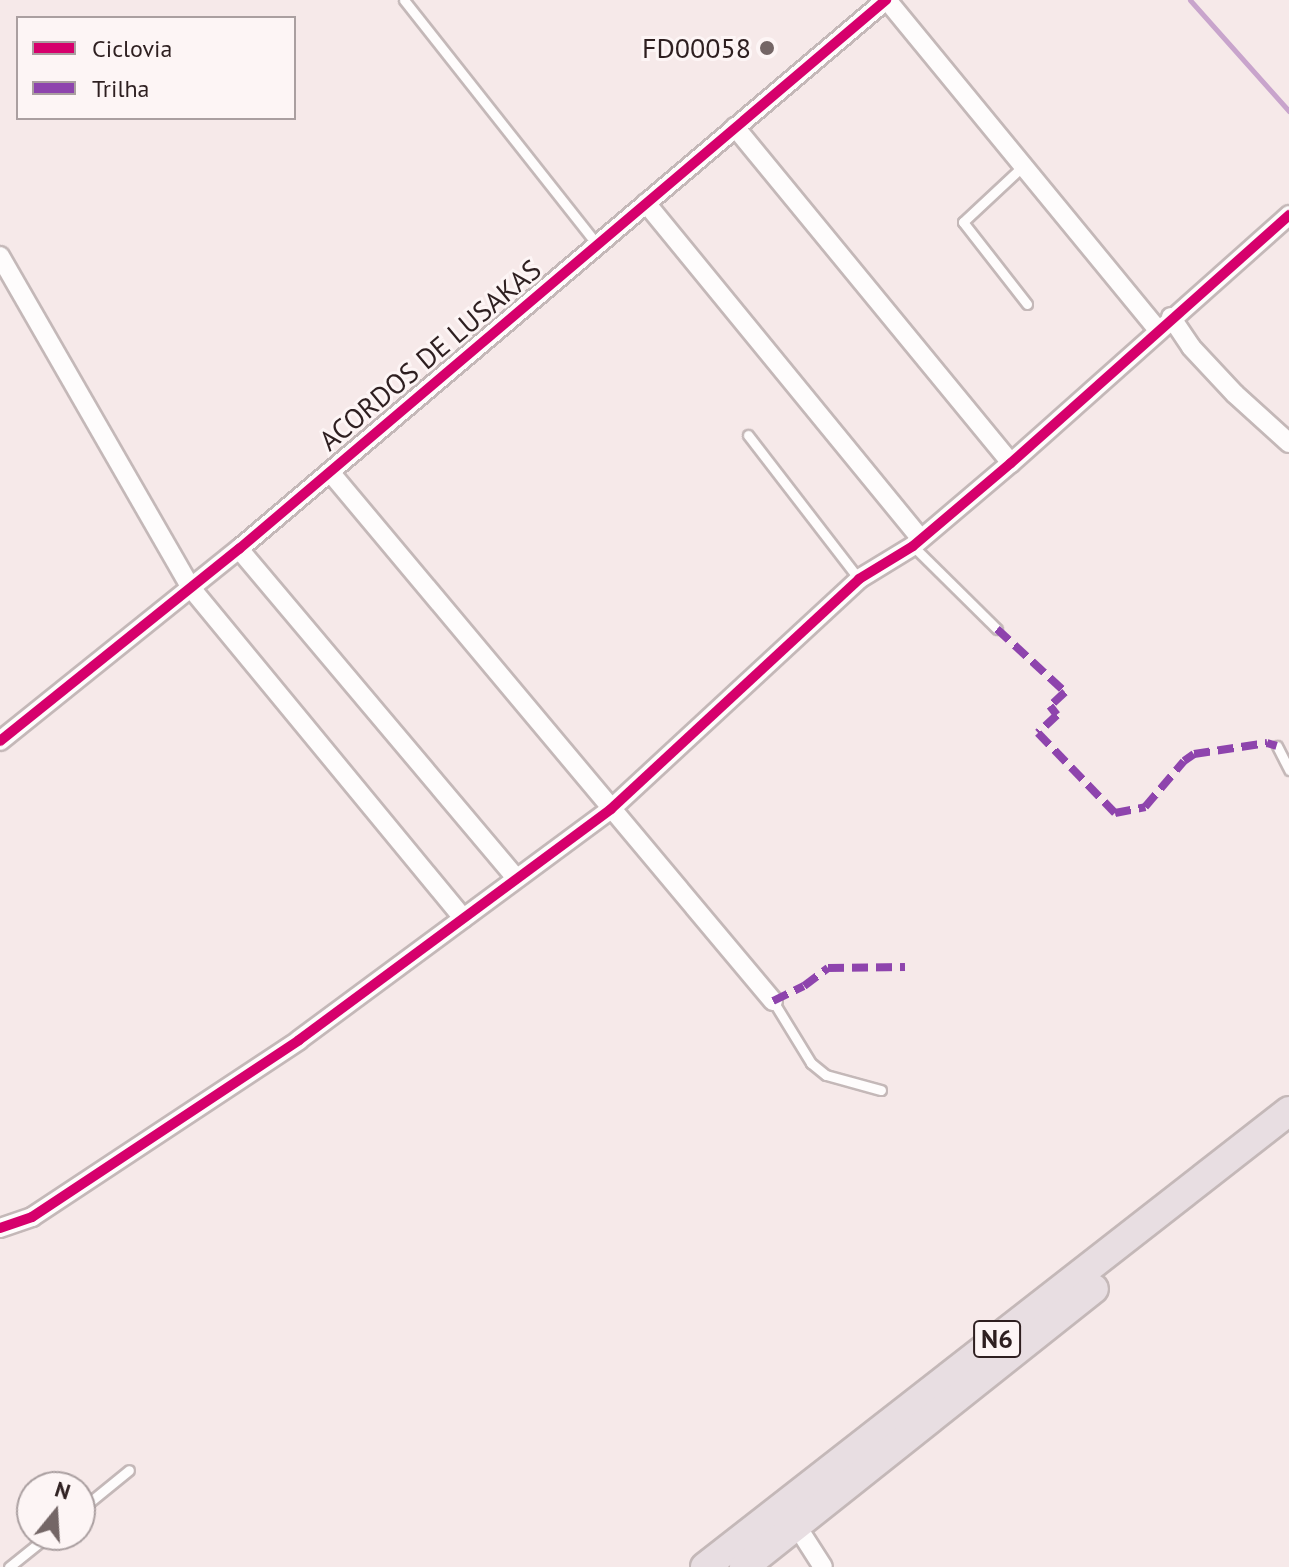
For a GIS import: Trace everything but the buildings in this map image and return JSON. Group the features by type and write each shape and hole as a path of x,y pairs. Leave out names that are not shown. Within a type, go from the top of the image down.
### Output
{"highway":[{"name":"N6","path":"744,1567 790,1515 1289,1111"},
{"name":"N6","path":"705,1567 790,1515 1289,1134"}],"street":[{"name":"ACORDOS DE LUSAKAS","path":"0,741 239,549 887,0"},
{"path":"887,0 1023,166 1164,323 1289,443"},
{"path":"735,127 1011,463"},
{"path":"646,203 917,542"},
{"path":"0,1228 32,1217 299,1040 515,877 611,809 859,579 917,542 1011,463 1164,323 1289,215"},
{"path":"0,256 191,588 463,918"},
{"path":"330,472 773,1001"},
{"path":"239,549 515,877"},
{"path":"790,1515 823,1567"}],"lane":[{"path":"404,0 597,244"},
{"path":"1023,166 963,222 1027,304"},
{"path":"748,435 859,579"},
{"path":"917,542 997,629"},
{"path":"1277,746 1289,770"},
{"path":"773,1001 811,1063 826,1075 881,1090"},
{"path":"96,1497 129,1470"},
{"path":"9,1567 29,1551"}],"waterway":[{"path":"1190,0 1289,111"}],"marked path":[{"path":"997,629 1065,692 1050,706 1057,715 1038,733 1115,813 1145,807 1184,761 1194,754 1267,743 1277,746"},
{"path":"773,1001 804,986 828,968 905,967"}],"cycle path":[{"path":"0,741 239,549 886,0"},
{"path":"0,1228 32,1217 299,1040 611,809 859,579 913,546 1011,463 1289,215"}],"place":[{"name":"FD00058","path":"767,48"}]}
